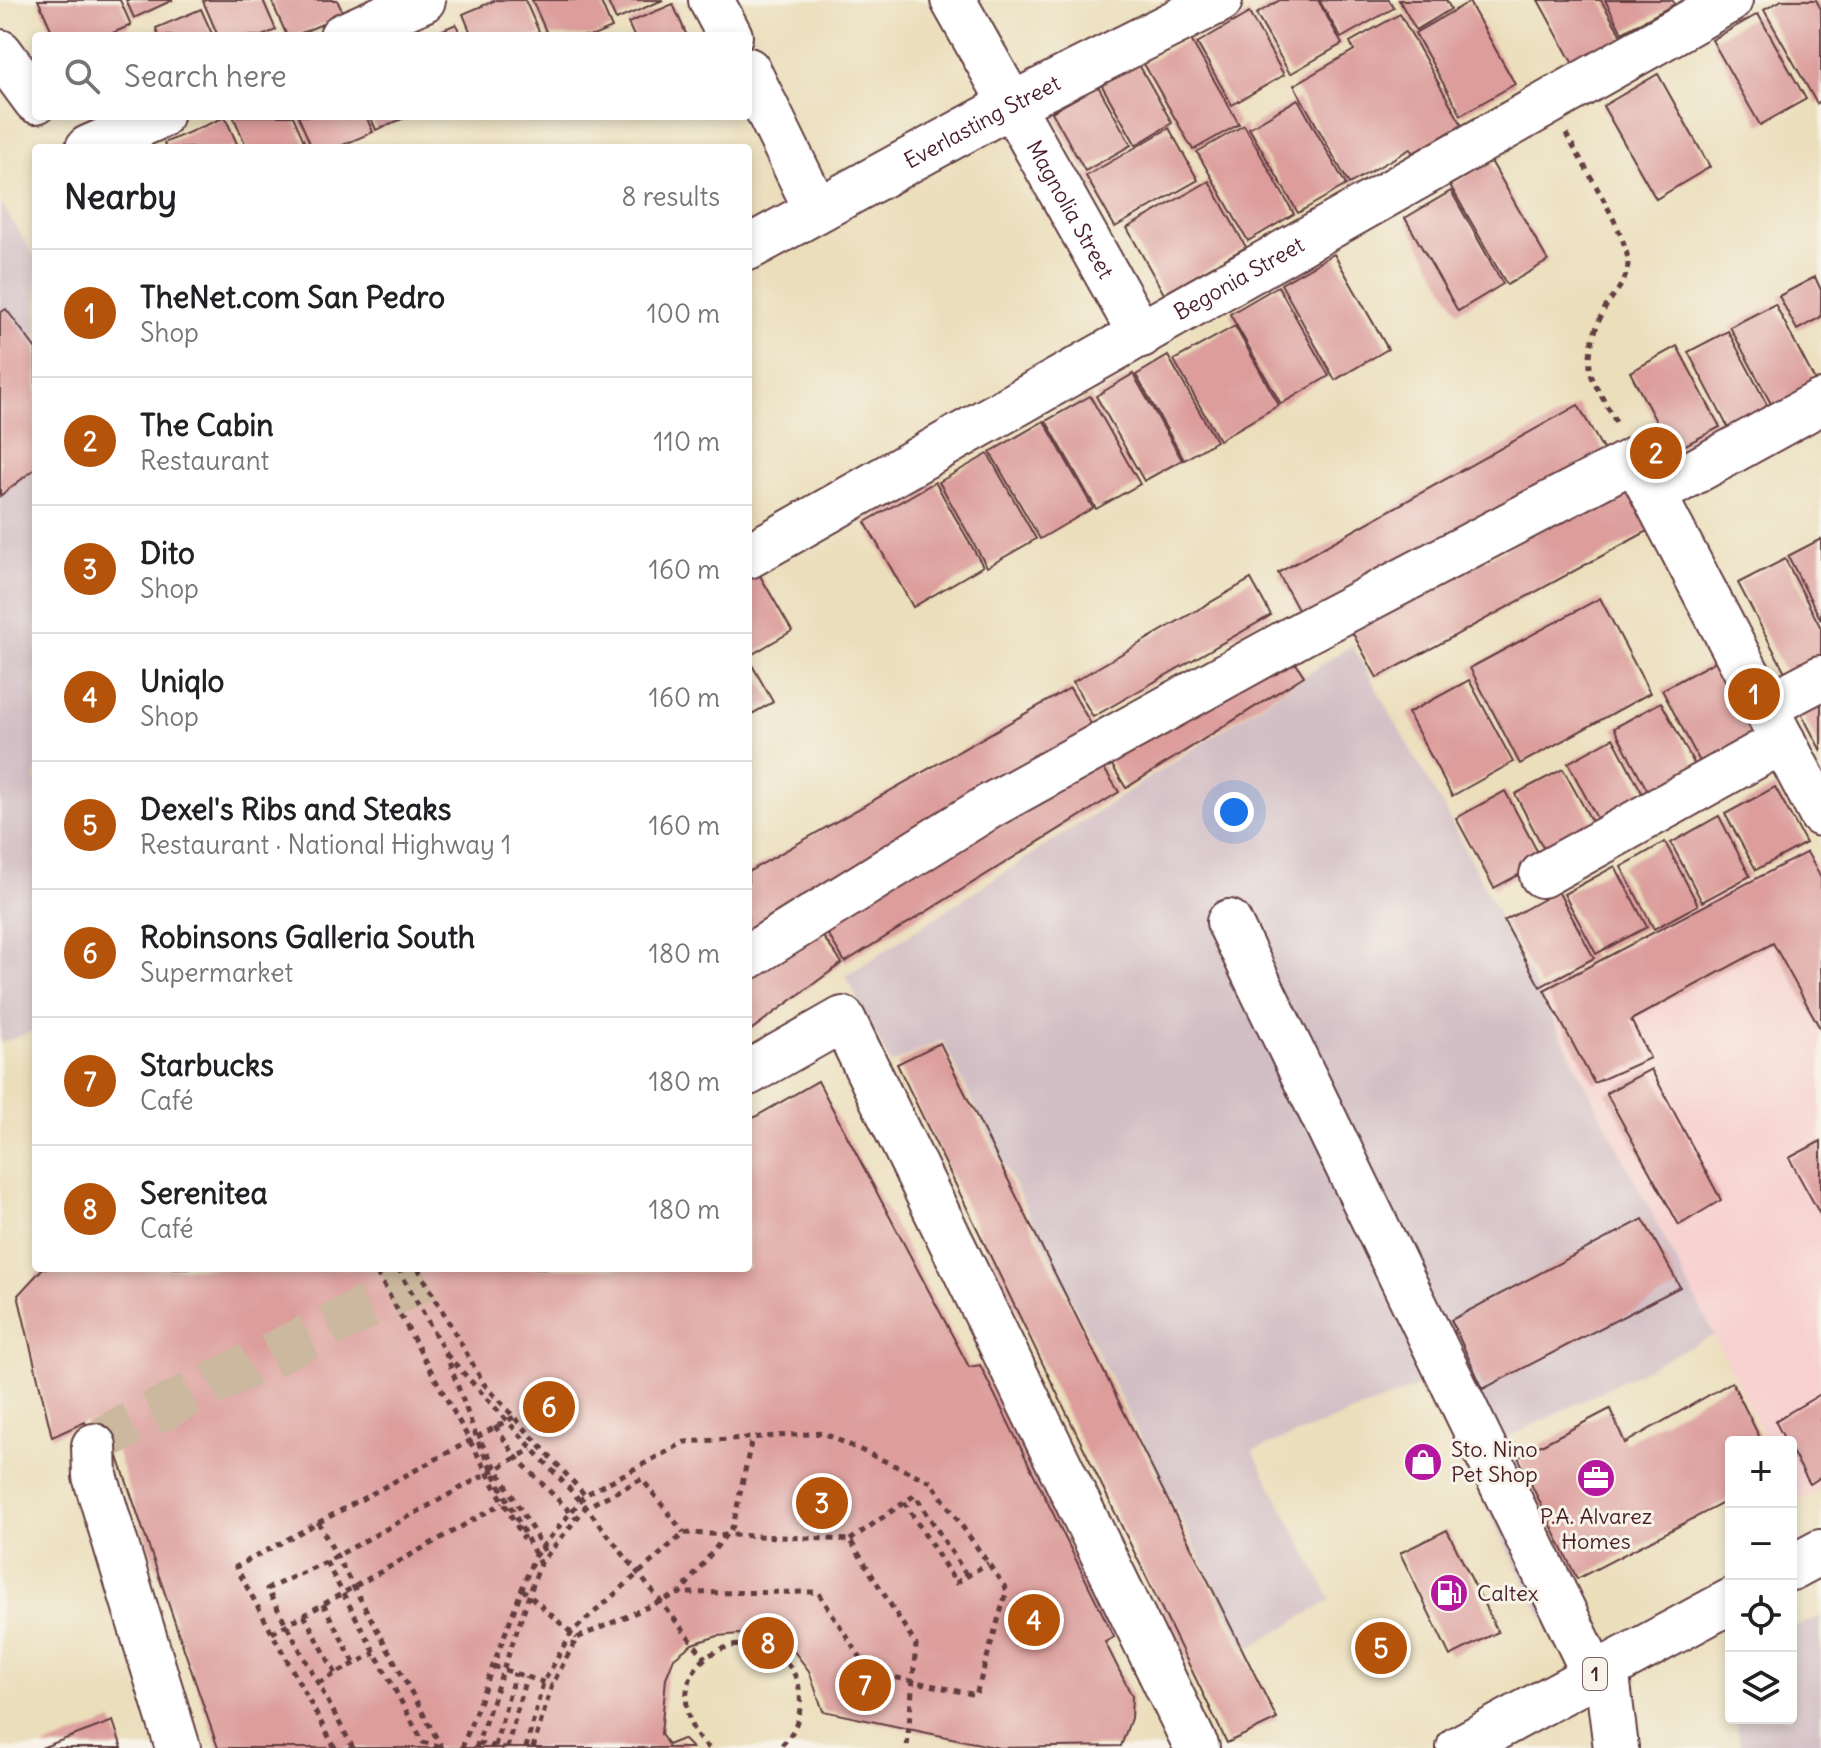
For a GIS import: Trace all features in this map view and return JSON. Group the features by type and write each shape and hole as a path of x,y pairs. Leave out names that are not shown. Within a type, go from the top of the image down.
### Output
{"main road":[{"path":"351,32 423,0"},
{"path":"711,0 728,32"},
{"name":"Magnolia Street","path":"953,0 1141,335"},
{"name":"Everlasting Street","path":"752,246 1011,105 1220,0"},
{"name":"Begonia Street","path":"752,554 1730,0"},
{"path":"0,52 32,96"},
{"path":"752,78 816,209"},
{"path":"50,120 68,144"},
{"path":"97,144 151,120"},
{"path":"752,955 990,806 1303,633 1644,476 1821,402"},
{"path":"1644,476 1821,814"},
{"path":"1542,875 1774,724 1821,678"},
{"path":"1229,922 1600,1671 1616,1748"},
{"path":"752,1071 843,1019 1195,1747"},
{"path":"94,1446 95,1476 178,1748"},
{"path":"1797,1565 1821,1552"},
{"name":"1","path":"1459,1748 1725,1604"}],"path":[{"path":"1552,100 1560,123 1620,233 1628,258 1625,280 1605,308 1600,321 1590,363 1592,375 1644,476"},
{"path":"400,1272 446,1354 479,1444 547,1555"},
{"path":"420,1272 484,1384 585,1495"},
{"path":"377,1273 534,1557"},
{"path":"446,1354 586,1507 705,1658"},
{"path":"335,1748 236,1567 514,1417"},
{"path":"495,1426 516,1457 577,1519"},
{"path":"462,1748 534,1557 585,1495 685,1442 823,1433 931,1482 1007,1590 976,1695 870,1672 818,1592 680,1593 577,1638 552,1685 533,1748"},
{"path":"478,1436 540,1564"},
{"path":"680,1593 733,1526 752,1438"},
{"path":"353,1748 267,1589 326,1562 532,1449"},
{"path":"526,1677 506,1748 477,1746 540,1564 586,1507 642,1479 684,1533"},
{"path":"526,1748 543,1683 572,1632 684,1533 850,1540 915,1495 967,1576"},
{"path":"904,1502 956,1583 988,1563"},
{"path":"272,1633 503,1503"},
{"path":"318,1522 442,1748"},
{"path":"850,1540 916,1645 907,1748"},
{"path":"326,1562 423,1742 442,1748"},
{"path":"522,1589 577,1638"},
{"path":"323,1604 355,1664"},
{"path":"304,1615 336,1674"},
{"path":"709,1748 699,1741 688,1721 686,1698 691,1676 705,1658 725,1646 747,1644 770,1649 788,1664 799,1683 801,1706 796,1728 781,1747"},
{"path":"318,1683 375,1653"},
{"path":"493,1666 552,1685"},
{"path":"495,1746 515,1673"}],"shaded area":[{"path":"0,202 32,253 32,1031 0,1043"},
{"path":"1352,645 1447,814 1714,1335 1505,1439 1584,1599 1543,1619 1425,1384 1253,1451 1331,1600 1246,1650 942,1040 891,1064 846,976"},
{"path":"1807,848 1821,874 1821,1488 1797,1503 1797,1436 1764,1436 1539,991"},
{"path":"1821,1616 1821,1748 1740,1748 1737,1724 1797,1724 1797,1626"}],"building":[{"path":"38,0 120,0 131,25 115,32 52,32"},
{"path":"126,0 173,0 134,18"},
{"path":"263,0 276,30 216,32 203,1"},
{"path":"271,0 337,0 344,15 304,32 285,32"},
{"path":"496,0 525,0 539,32 470,32 463,14"},
{"path":"532,0 600,0 612,28 602,32 546,32"},
{"path":"607,0 663,0 616,20"},
{"path":"1280,0 1318,0 1342,44 1290,74 1256,14"},
{"path":"1319,0 1389,0 1394,8 1341,38"},
{"path":"1399,0 1446,0 1451,9 1416,30"},
{"path":"1538,0 1601,0 1623,39 1574,66"},
{"path":"1605,0 1672,0 1675,4 1622,33"},
{"path":"1782,0 1816,0 1821,9 1821,102 1817,104 1764,10"},
{"path":"1469,2 1515,84 1461,115 1415,33"},
{"path":"673,4 685,32 632,32 628,23"},
{"path":"201,9 211,32 158,32 156,28"},
{"path":"1249,13 1284,75 1232,105 1197,43"},
{"path":"1400,14 1462,125 1413,153 1410,149 1349,184 1294,85 1354,50 1350,42"},
{"path":"1758,14 1806,99 1760,125 1712,40"},
{"path":"456,24 459,32 438,32"},
{"path":"1190,38 1239,124 1193,150 1144,64"},
{"path":"1138,63 1172,123 1136,145 1101,84"},
{"path":"1658,74 1710,167 1656,199 1603,106"},
{"path":"1098,86 1131,145 1085,171 1052,112"},
{"path":"1298,99 1346,185 1298,213 1249,128"},
{"path":"218,120 226,120 237,144 164,144"},
{"path":"235,120 295,120 305,144 245,144"},
{"path":"300,120 368,120 373,132 345,144 310,144"},
{"path":"372,120 400,120 376,130"},
{"path":"1244,125 1294,214 1248,241 1197,152"},
{"path":"1169,128 1198,180 1115,227 1086,176"},
{"path":"1491,161 1548,261 1507,285 1450,185"},
{"path":"1209,181 1246,247 1164,294 1127,228"},
{"path":"1451,191 1503,284 1458,311 1405,218"},
{"path":"1334,254 1388,349 1335,380 1281,284"},
{"path":"1815,277 1821,290 1821,317 1797,330 1779,296"},
{"path":"1278,286 1329,376 1281,404 1230,314"},
{"path":"1775,304 1821,392 1777,415 1730,327"},
{"path":"6,309 32,344 32,471 0,496 0,313"},
{"path":"1235,326 1279,405 1219,440 1174,360"},
{"path":"1728,331 1773,416 1733,437 1688,352"},
{"path":"1677,346 1720,427 1672,452 1630,372"},
{"path":"1168,356 1216,441 1184,460 1136,375"},
{"path":"1133,374 1182,460 1144,481 1096,396"},
{"path":"1090,396 1140,484 1096,509 1046,421"},
{"path":"1578,405 1604,451 1303,619 1278,573"},
{"path":"1044,421 1093,508 1040,539 990,452"},
{"path":"988,454 1036,539 987,567 939,482"},
{"path":"1630,481 1655,527 1377,678 1352,632"},
{"path":"935,482 983,566 913,607 865,522"},
{"path":"1821,539 1821,620 1788,556"},
{"path":"1785,559 1821,628 1821,655 1786,674 1738,583"},
{"path":"759,574 792,631 752,654 752,578"},
{"path":"1251,579 1271,615 1093,717 1073,682"},
{"path":"1600,598 1650,693 1520,764 1470,668"},
{"path":"1284,645 1304,676 1126,788 1107,757"},
{"path":"1725,656 1770,740 1707,775 1662,690"},
{"path":"752,665 773,702 752,714"},
{"path":"1469,680 1513,762 1452,796 1408,713"},
{"path":"1070,688 1095,731 752,928 752,870"},
{"path":"1821,695 1821,751 1798,707"},
{"path":"1661,702 1702,778 1654,803 1614,728"},
{"path":"1613,738 1648,804 1602,828 1568,763"},
{"path":"1094,753 1119,792 845,962 821,923"},
{"path":"1563,769 1597,831 1548,857 1515,794"},
{"path":"1775,787 1806,843 1756,870 1725,814"},
{"path":"1505,791 1543,862 1494,888 1456,818"},
{"path":"1719,816 1750,876 1702,902 1671,843"},
{"path":"1665,842 1698,905 1654,929 1621,867"},
{"path":"1807,852 1821,878 1821,1030 1773,943 1631,1020 1650,1058 1594,1083 1544,990"},
{"path":"1615,866 1647,927 1596,954 1564,894"},
{"path":"1558,891 1594,958 1540,987 1504,921"},
{"path":"813,923 842,963 752,1029 752,968"},
{"path":"940,1043 1277,1719 1227,1743 897,1064"},
{"path":"1651,1069 1721,1200 1679,1225 1606,1093"},
{"path":"818,1081 969,1367 980,1365 1114,1637 1105,1642 1132,1696 1131,1718 1121,1746 999,1748 823,1711 809,1671 790,1646 764,1637 739,1634 718,1636 692,1644 674,1658 666,1678 661,1734 668,1745 683,1739 692,1748 218,1748 116,1451 98,1456 85,1422 52,1437 18,1295 39,1272 752,1272 752,1119"},
{"path":"1821,1141 1821,1216 1789,1158"},
{"path":"1643,1219 1680,1287 1483,1389 1451,1320"},
{"path":"1732,1382 1759,1436 1725,1436 1725,1502 1577,1579 1518,1457 1610,1409 1625,1443"},
{"path":"1821,1394 1821,1477 1810,1484 1797,1461 1797,1436 1783,1436 1775,1421"},
{"name":"Caltex","path":"1447,1530 1498,1632 1450,1656 1400,1553"},
{"path":"113,1721 122,1748 41,1748"}],"tunnel":[{"path":"94,1446 115,1432 438,1272"}],"place":[{"name":"The Cabin","path":"1656,453"},
{"name":"TheNet.com San Pedro","path":"1754,694"},
{"name":"Robinsons Galleria South","path":"549,1407"},
{"name":"Sto. Nino Pet Shop","path":"1423,1462"},
{"name":"P.A. Alvarez Homes","path":"1596,1478"},
{"name":"Dito","path":"822,1503"},
{"name":"Caltex","path":"1449,1593"},
{"name":"Uniqlo","path":"1034,1620"},
{"name":"Serenitea","path":"768,1643"},
{"name":"Dexel's Ribs and Steaks","path":"1381,1648"},
{"name":"Starbucks","path":"865,1685"}]}
